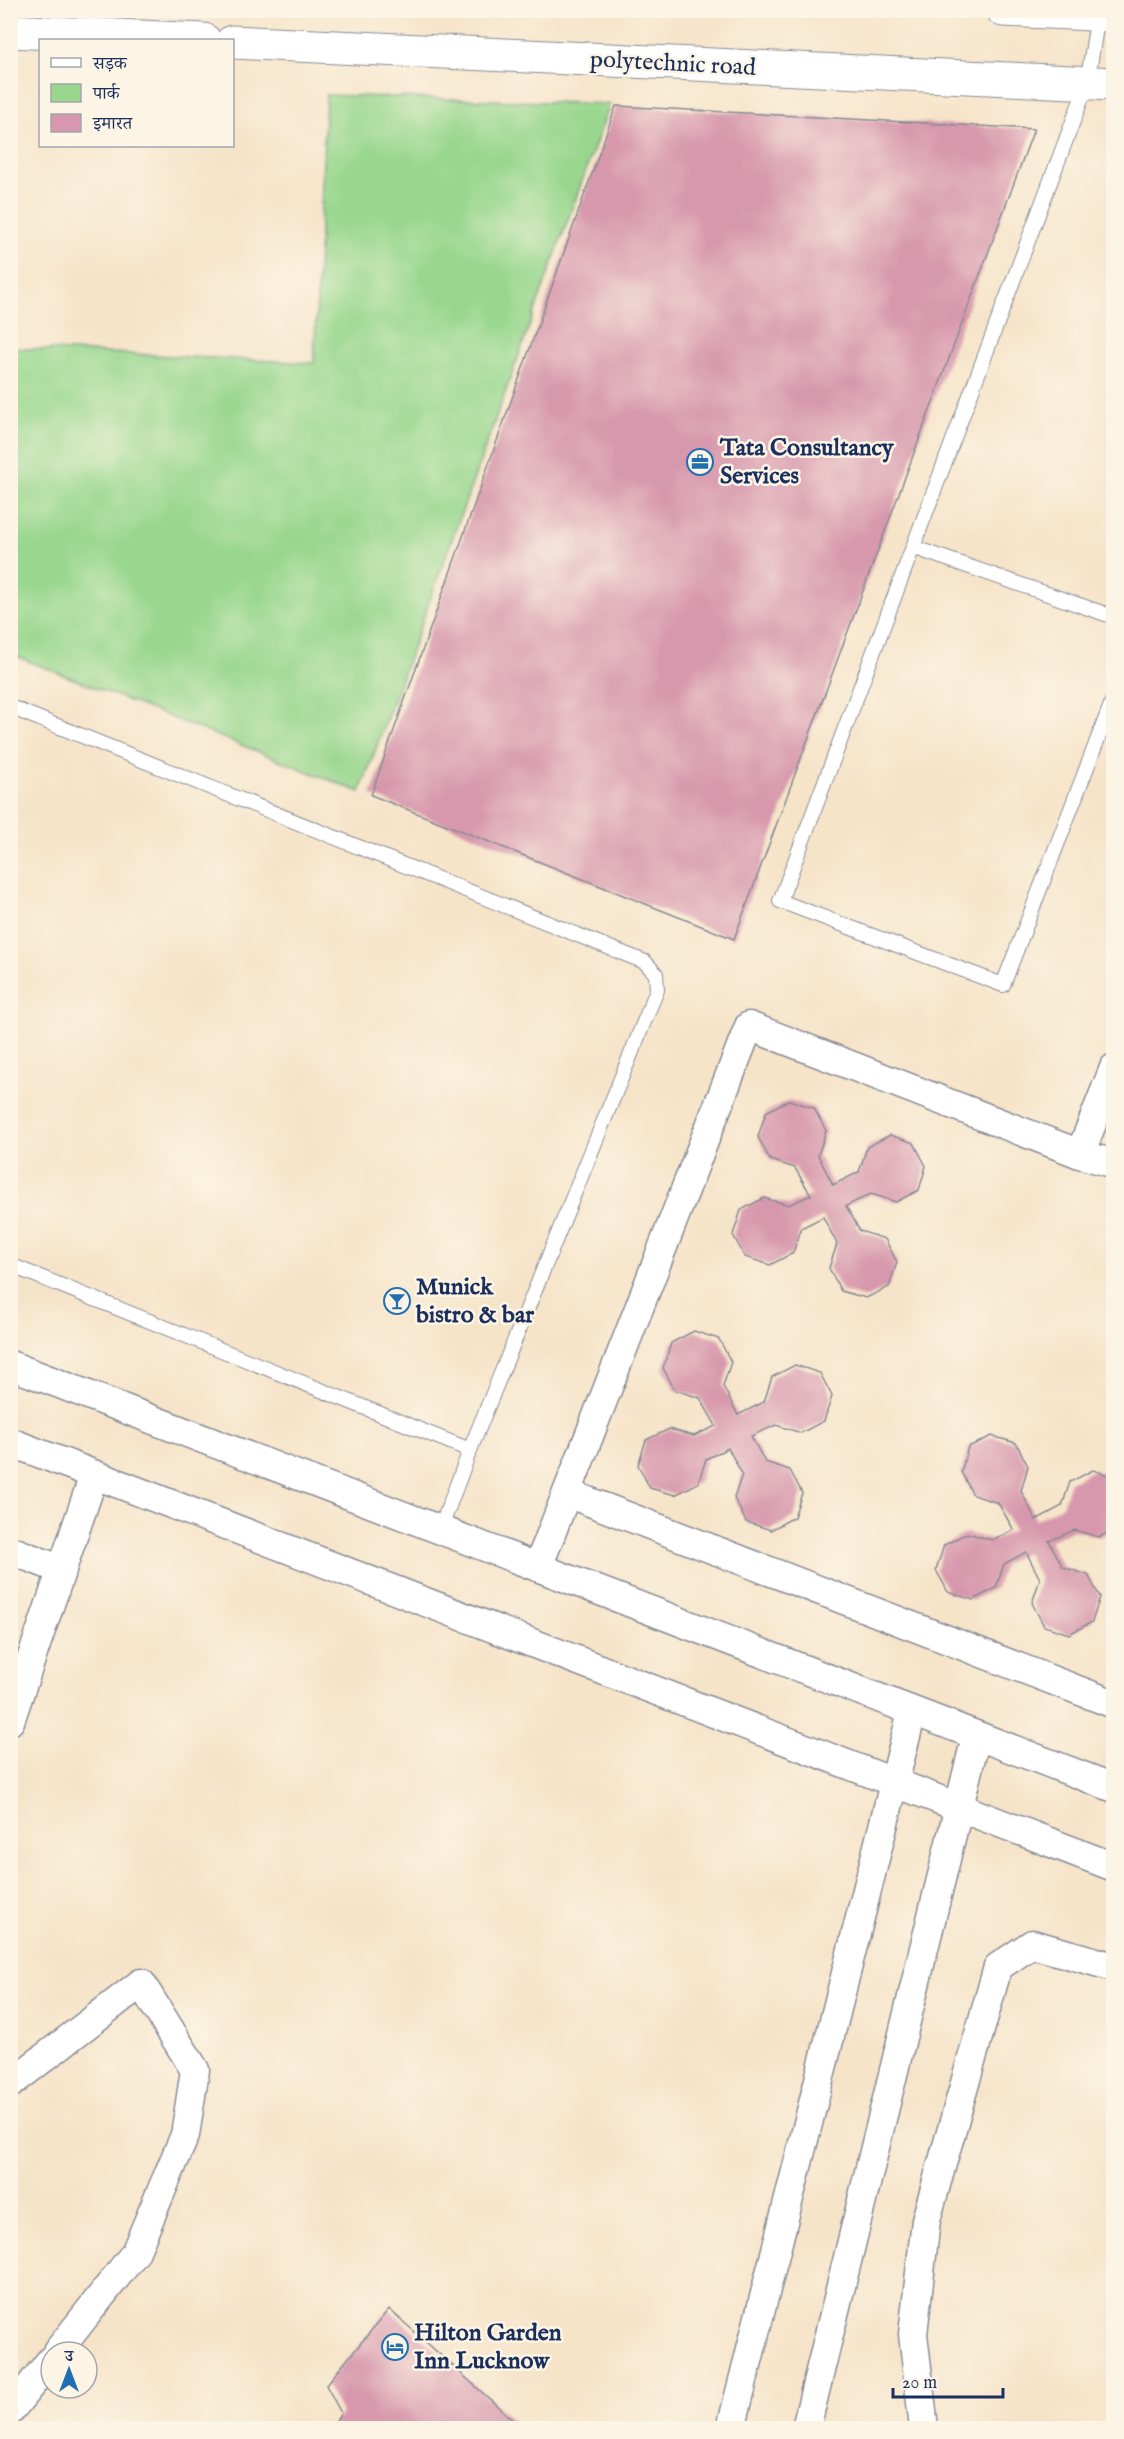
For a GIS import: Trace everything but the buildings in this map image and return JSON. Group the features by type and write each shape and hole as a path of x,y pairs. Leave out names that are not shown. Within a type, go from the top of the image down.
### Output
{"street":[{"path":"1002,10 1103,13"},
{"path":"10,31 182,39"},
{"name":"polytechnic road","path":"234,42 1100,84"},
{"path":"538,1567 749,1026 1080,1154 1113,1164"},
{"path":"1080,1154 1113,1068"},
{"path":"10,1365 1113,1788"},
{"path":"10,1442 1113,1868"},
{"path":"10,1721 94,1475"},
{"path":"567,1493 1113,1704"},
{"path":"10,1550 62,1570"},
{"path":"731,2428 912,1712"},
{"path":"806,2428 976,1737"},
{"path":"924,2428 913,2334 926,2220 998,1967 1032,1944 1113,1967"},
{"path":"10,2084 141,1983 195,2070 185,2135 135,2253 66,2340"},
{"path":"10,2411 39,2375"}],"lane":[{"path":"1103,13 1100,84 915,548 780,901 1003,984 1113,697"},
{"path":"915,548 1113,617"},
{"path":"10,706 645,962 656,974 657,990 470,1450 440,1530"},
{"path":"10,1265 470,1450"}],"green space":[{"path":"326,95 610,104 360,792 10,654 11,348 314,363"}],"place":[{"name":"Tata Consultancy Services","path":"700,462"},
{"name":"Munick bistro & bar","path":"397,1301"},
{"name":"Hilton Garden Inn Lucknow","path":"395,2347"}]}
